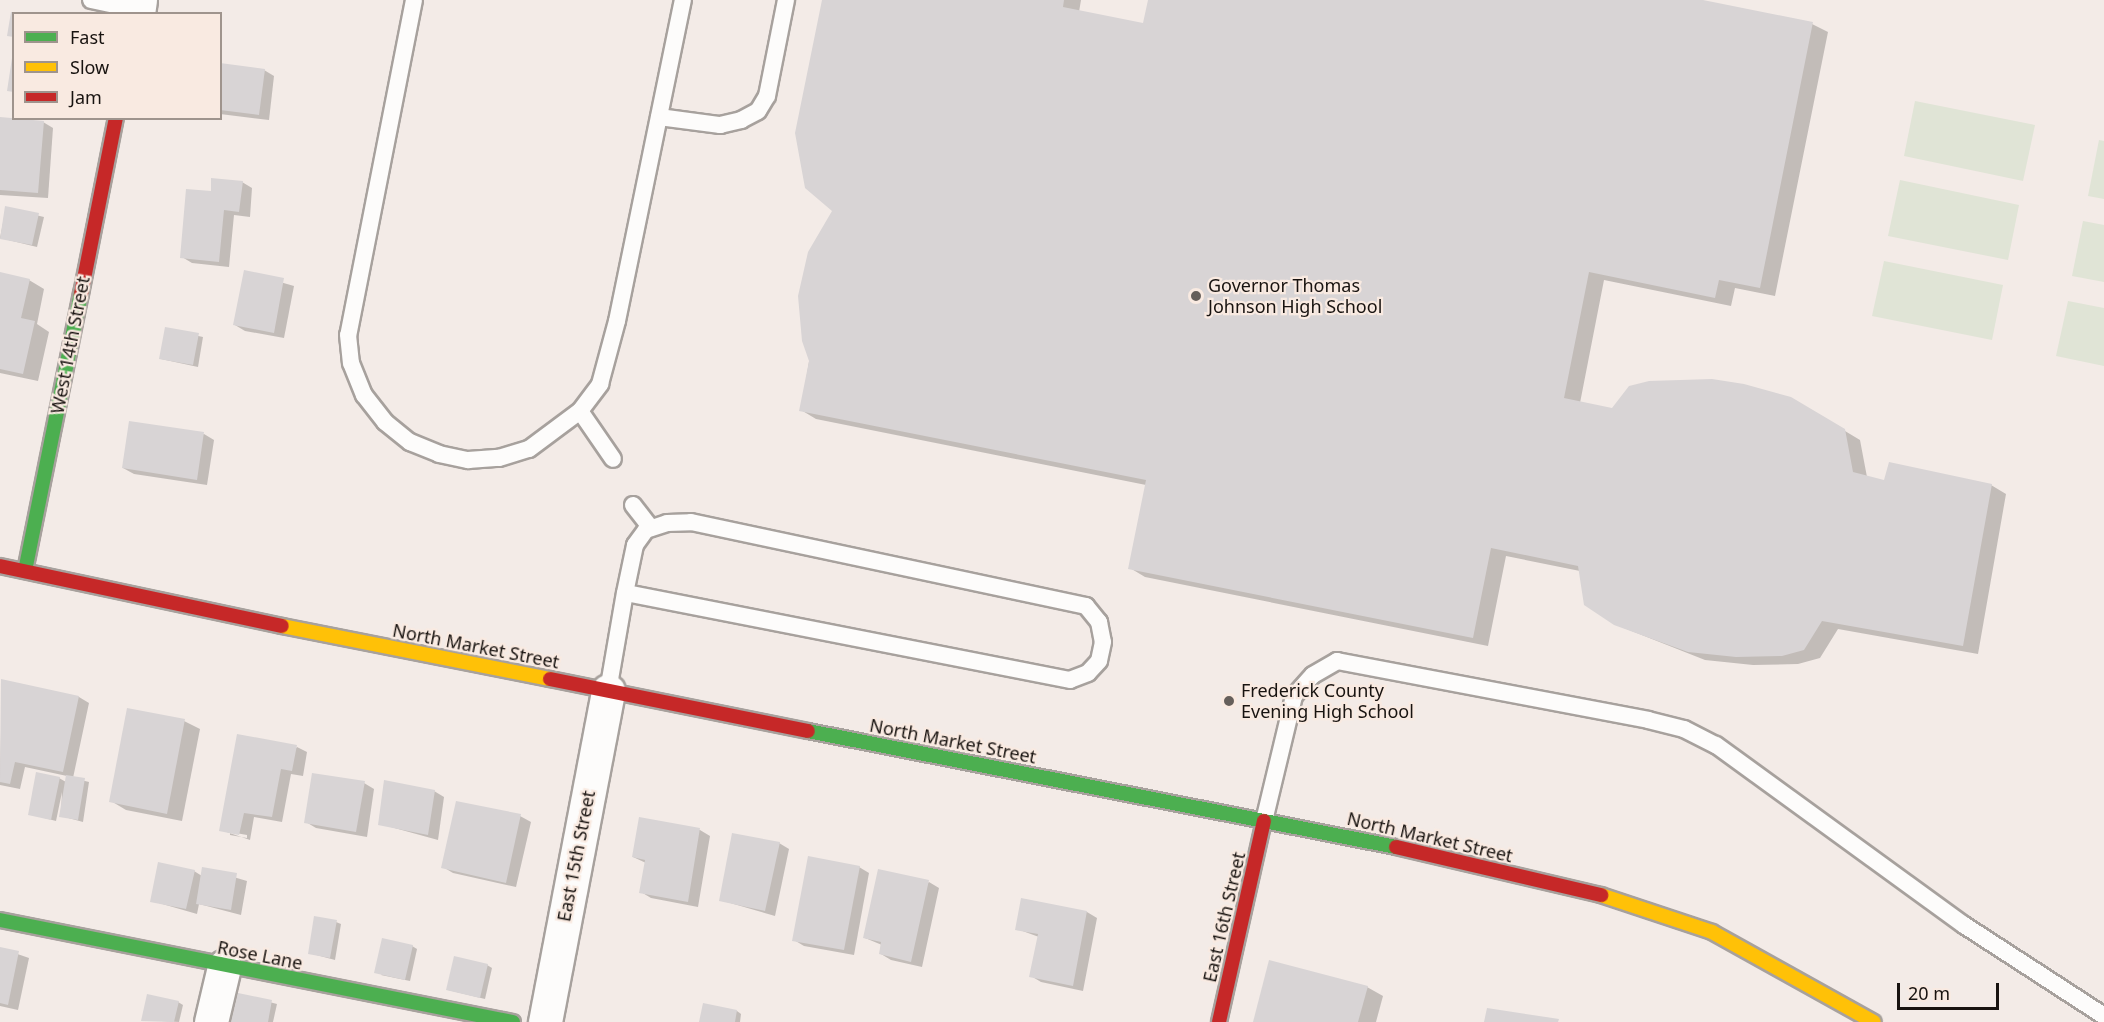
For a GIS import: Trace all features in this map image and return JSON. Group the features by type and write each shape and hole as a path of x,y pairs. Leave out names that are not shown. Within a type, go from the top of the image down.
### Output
{"main road":[{"name":"West 14th Street","path":"25,571 116,120"},
{"name":"North Market Street","path":"0,566 608,691 1468,862 1632,903 1712,932 1874,1022"},
{"name":"East 16th Street","path":"1219,1022 1263,820"},
{"name":"Rose Lane","path":"0,920 224,967 513,1022"}],"street":[{"name":"East 15th Street","path":"545,1022 608,691"},
{"path":"211,1022 224,967"}],"lane":[{"path":"91,0 139,8"},
{"path":"414,0 348,334 351,363 364,395 385,422 410,442 440,454 468,460 499,458 528,448 580,411 600,384 607,364 683,0"},
{"path":"659,117 720,125 741,120 758,111 767,96 786,0"},
{"path":"580,411 613,459"},
{"path":"633,505 651,528"},
{"path":"608,691 626,593 635,545 651,528 691,522 1086,606 1099,622 1103,642 1099,661 1088,674 1070,680 626,593"},
{"path":"1263,820 1294,696 1313,675 1337,661 1369,664 1648,720 1684,729 1716,745 1964,925 2104,1016"}],"shaded area":[{"path":"1915,101 2035,125 2023,181 1904,156"},
{"path":"2099,140 2104,141 2104,199 2088,196"},
{"path":"1900,180 2019,205 2008,260 1888,236"},
{"path":"2083,221 2104,225 2104,282 2072,276"},
{"path":"1884,261 2003,285 1992,340 1872,316"},
{"path":"2068,301 2104,308 2104,366 2056,356"}],"building":[{"path":"822,0 1064,0 1063,7 1143,23 1148,0 1703,0 1813,22 1760,288 1719,280 1715,298 1589,272 1564,398 1612,408 1629,386 1649,381 1712,379 1744,384 1791,397 1845,429 1853,472 1884,480 1889,462 1992,484 1963,646 1822,621 1804,650 1782,656 1736,657 1688,652 1614,625 1584,605 1578,566 1491,548 1473,638 1128,569 1146,480 799,411 809,361 802,341 798,296 808,252 832,211 805,188 795,133"},
{"path":"11,12 12,12 12,37 7,36"},
{"path":"12,58 12,92 7,91"},
{"path":"222,63 265,69 259,115 222,110"},
{"path":"0,117 12,118 12,120 44,121 38,193 0,190"},
{"path":"211,178 243,181 239,212 224,210 219,262 180,258 186,189 211,191"},
{"path":"5,206 39,213 32,245 0,239"},
{"path":"244,270 284,278 274,333 233,325"},
{"path":"0,272 30,279 21,318 35,321 23,374 0,369"},
{"path":"165,327 199,333 193,365 159,359"},
{"path":"129,421 204,432 197,480 122,468"},
{"path":"1,679 79,696 63,772 15,762 10,784 0,782"},
{"path":"127,708 185,719 167,814 109,802"},
{"path":"237,734 297,745 292,771 281,769 272,817 244,813 239,835 219,831"},
{"path":"36,772 60,777 51,820 28,815"},
{"path":"312,773 365,781 356,832 304,823"},
{"path":"66,775 85,778 78,820 59,817"},
{"path":"384,780 435,790 428,835 378,825"},
{"path":"456,801 521,814 506,883 441,868"},
{"path":"639,817 700,828 688,902 639,893 645,860 632,857"},
{"path":"732,833 780,842 765,911 719,901"},
{"path":"808,856 860,866 844,950 792,941"},
{"path":"158,862 195,870 186,909 150,902"},
{"path":"202,867 237,873 231,910 196,904"},
{"path":"878,869 929,880 911,962 879,954 881,942 863,938"},
{"path":"1021,898 1087,911 1073,986 1029,977 1038,934 1015,930"},
{"path":"314,916 337,920 330,958 308,954"},
{"path":"382,938 413,945 405,980 374,973"},
{"path":"0,947 19,951 8,1005 0,1003"},
{"path":"454,956 488,964 480,998 446,990"},
{"path":"1269,960 1368,986 1358,1022 1253,1022"},
{"path":"238,993 272,1000 268,1022 231,1022"},
{"path":"147,994 179,1001 174,1022 141,1021"},
{"path":"703,1003 737,1010 735,1022 699,1022"},
{"path":"1487,1008 1559,1019 1558,1022 1484,1022"}],"traffic: fast":[{"path":"25,571 81,294"},
{"path":"808,731 1396,847"},
{"path":"0,920 513,1022"}],"traffic: slow":[{"path":"282,626 550,679"},
{"path":"1601,895 1712,932 1874,1022"}],"traffic: jam":[{"path":"81,294 116,120"},
{"path":"0,566 282,626"},
{"path":"550,679 808,731"},
{"path":"1219,1022 1264,821"},
{"path":"1396,847 1601,895"}],"place":[{"name":"Governor Thomas Johnson High School","path":"1196,296"},
{"name":"Frederick County Evening High School","path":"1229,701"}]}
